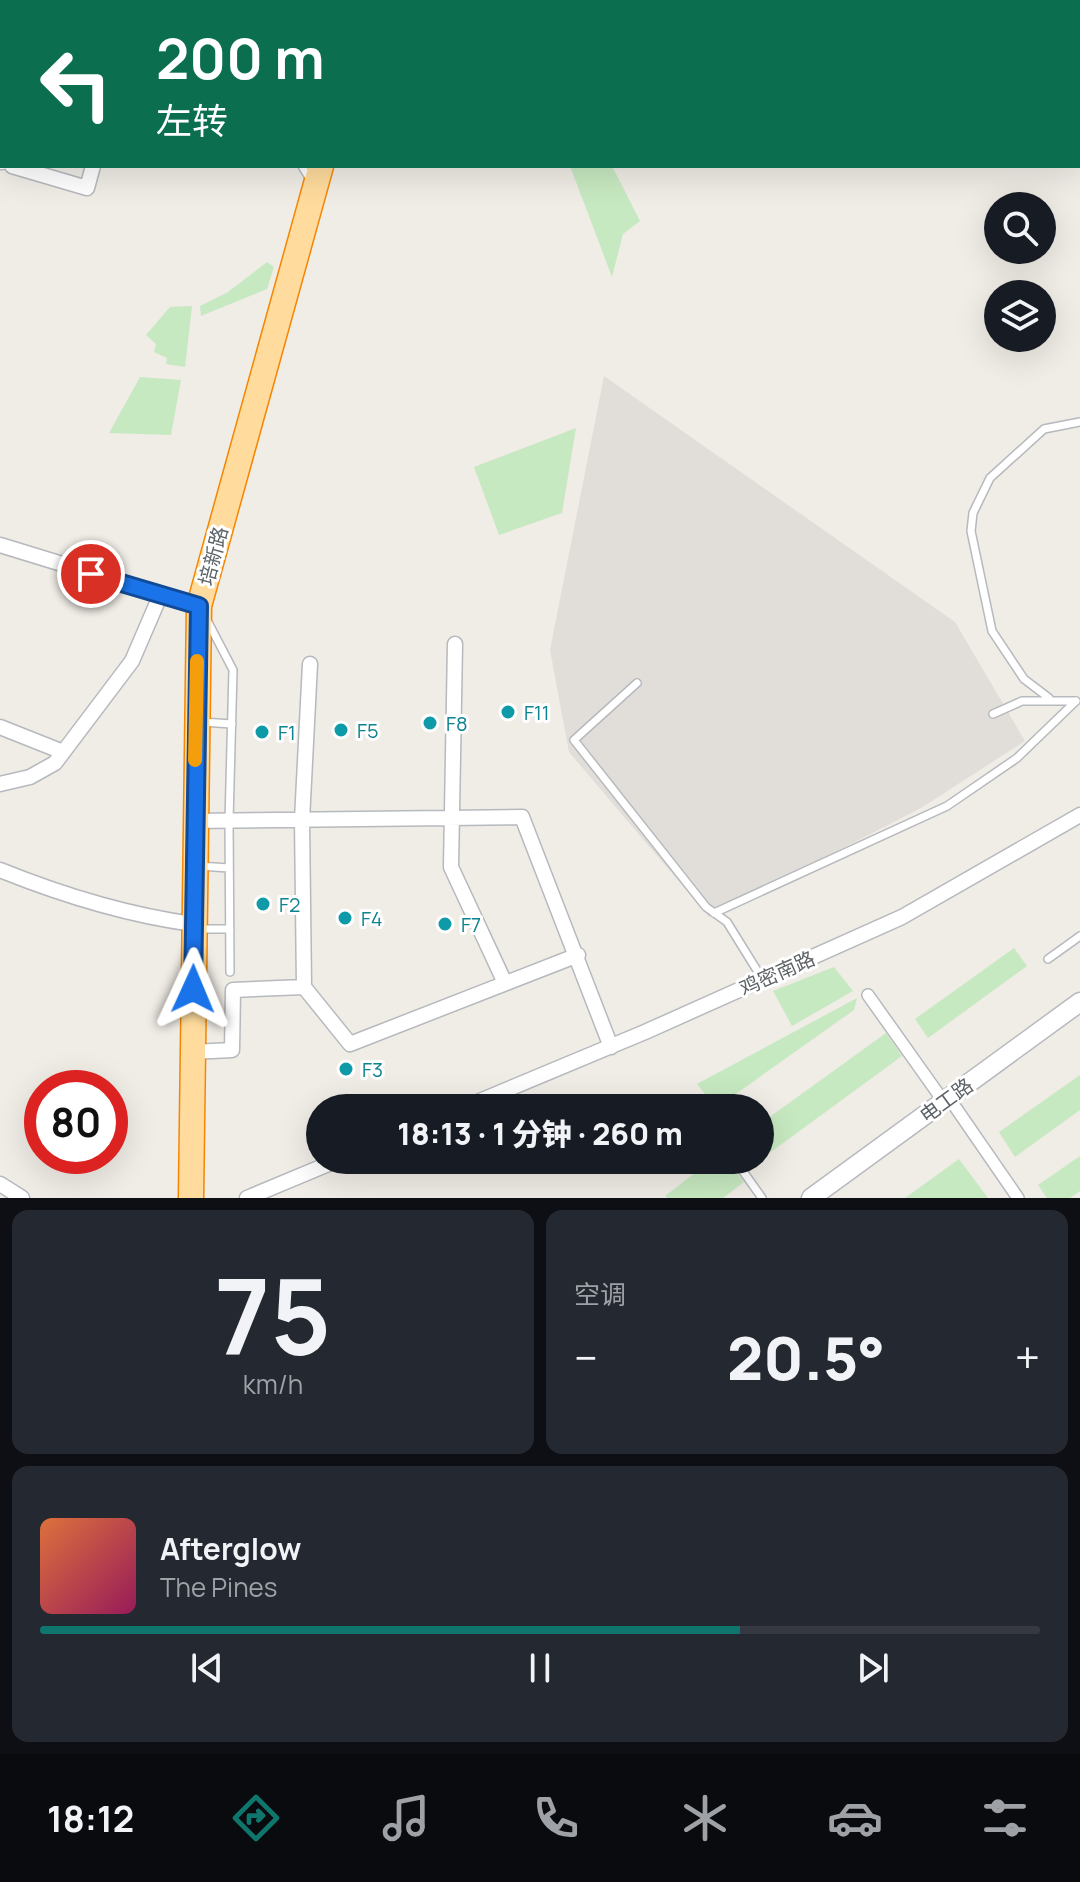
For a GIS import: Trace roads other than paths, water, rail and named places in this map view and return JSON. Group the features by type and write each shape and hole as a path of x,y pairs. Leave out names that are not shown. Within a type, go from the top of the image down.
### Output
{"highway":[{"name":"培新路","path":"191,1198 199,606 318,177"}],"street":[{"path":"39,170 87,188 92,168"},
{"path":"0,545 199,606"},
{"path":"0,784 30,777 55,763 132,661 160,596"},
{"path":"455,644 451,867 505,983"},
{"path":"310,664 302,820 304,987 350,1044 578,955"},
{"path":"0,727 63,752"},
{"name":"鸡密南路","path":"497,1094 611,1047 902,917 1080,815"},
{"path":"195,821 522,817 578,955 611,1047"},
{"path":"0,870 52,891 193,927"},
{"path":"192,1052 232,1050 233,990 304,987"},
{"path":"868,995 1018,1198"},
{"name":"电工路","path":"811,1198 1080,1002"},
{"path":"247,1198 306,1173"},
{"path":"0,1184 22,1198"}],"lane":[{"path":"1049,698 1024,679 992,631 971,531 973,513 990,478 1044,429 1080,422"},
{"path":"199,606 233,670 229,821 230,972"},
{"path":"637,683 574,740 714,913 727,922 763,980"},
{"path":"993,714 1022,701 1049,698 1078,701"},
{"path":"714,913 947,806 1017,758 1078,701"},
{"path":"196,722 232,724"},
{"path":"194,865 229,868"},
{"path":"193,927 230,929"},
{"path":"1048,959 1080,936"},
{"path":"745,1174 762,1198"}],"place":[{"name":"F11","path":"508,712"},
{"name":"F8","path":"430,723"},
{"name":"F5","path":"341,730"},
{"name":"F1","path":"262,732"},
{"name":"F2","path":"263,904"},
{"name":"F4","path":"345,918"},
{"name":"F7","path":"445,924"},
{"name":"F3","path":"346,1069"}]}
